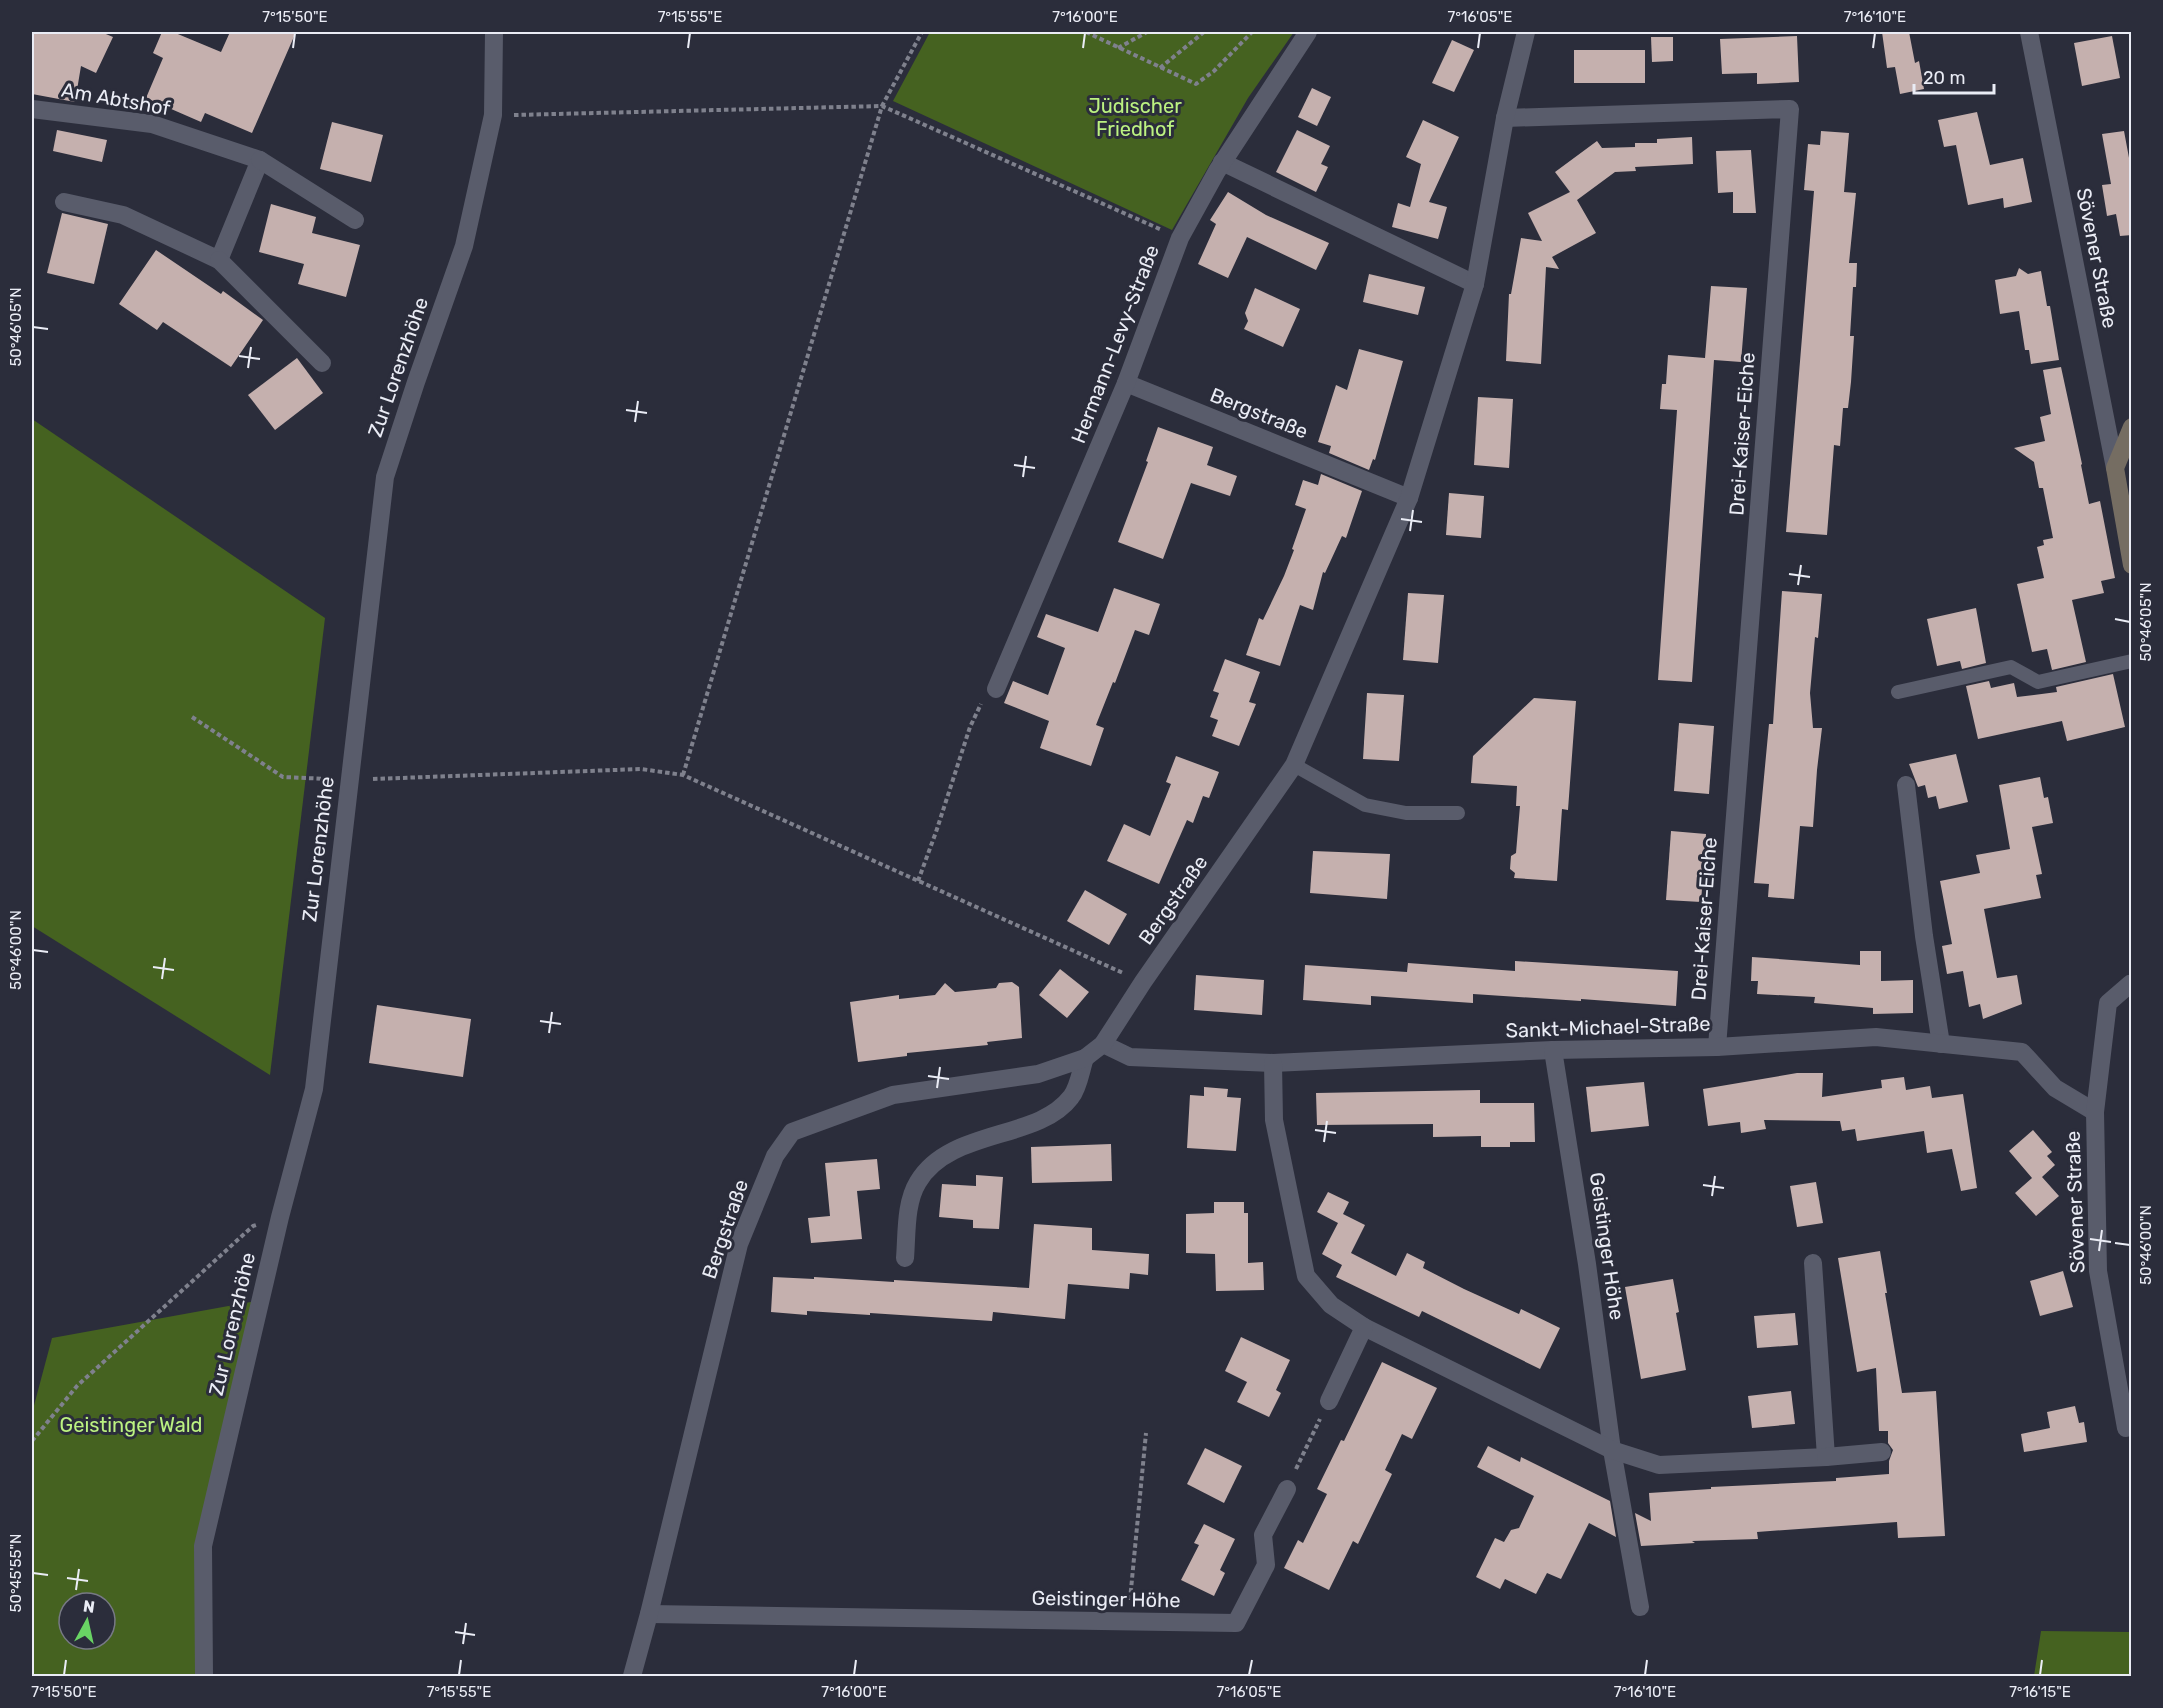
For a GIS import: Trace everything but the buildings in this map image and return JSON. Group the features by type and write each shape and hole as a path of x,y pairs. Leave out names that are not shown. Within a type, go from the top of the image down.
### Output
{"main road":[{"path":"2115,468 2132,427"},
{"name":"Sövener Straße","path":"2115,468 2132,565"}],"street":[{"name":"Zur Lorenzhöhe","path":"204,1677 203,1546 280,1217 314,1089 386,477 416,382 464,246 493,115 494,32"},
{"name":"Hermann-Levy-Straße","path":"996,689 1126,383 1180,238 1222,162 1308,32"},
{"name":"Bergstraße","path":"632,1677 739,1244 775,1156 792,1132 893,1095 1038,1074 1084,1058 1103,1044 1143,982 1294,765 1408,498 1475,284 1505,118 1526,32"},
{"name":"Sövener Straße","path":"2029,32 2115,468"},
{"name":"Am Abtshof","path":"32,109 152,124 260,160 355,220"},
{"name":"Drei-Kaiser-Eiche","path":"1505,118 1790,109 1717,1047"},
{"path":"219,260 260,160"},
{"path":"1222,162 1475,284"},
{"path":"64,202 123,215 219,260 322,363"},
{"name":"Bergstraße","path":"1126,383 1408,498"},
{"path":"1906,784 1924,936 1941,1044"},
{"name":"Sövener Straße","path":"2126,1428 2098,1271 2095,1112 2108,1003 2130,984 2132,985"},
{"name":"Sankt-Michael-Straße","path":"1103,1044 1130,1057 1273,1064 1553,1050 1717,1047 1876,1037 2022,1052 2055,1088 2095,1112"},
{"name":"Geistinger Höhe","path":"1553,1050 1587,1264 1612,1450 1640,1607"},
{"path":"905,1258 909,1207 918,1182 939,1159 979,1140 1030,1124 1058,1111 1073,1095 1084,1058"},
{"path":"1273,1064 1274,1120 1306,1276 1331,1305 1364,1327 1612,1450 1659,1465 1882,1452"},
{"path":"1813,1263 1826,1456"},
{"path":"1329,1401 1364,1327"},
{"name":"Geistinger Höhe","path":"649,1614 1236,1623 1266,1564 1263,1535 1287,1489"}],"lane":[{"path":"1898,692 2011,667 2038,682 2132,661"},
{"path":"1294,765 1365,804 1406,813 1458,813"}],"path":[{"path":"683,775 882,106 922,32"},
{"path":"1086,32 1196,84 1214,71 1252,32"},
{"path":"1118,48 1147,32"},
{"path":"1160,68 1204,32"},
{"path":"493,115 882,106 1180,238"},
{"path":"918,881 970,727 983,698 996,689"},
{"path":"192,717 284,777 350,779 640,769 683,775 1143,982"},
{"path":"32,1441 77,1386 244,1234 253,1226 280,1217"},
{"path":"1287,1489 1329,1401"},
{"path":"1128,1622 1146,1433"}],"green space":[{"name":"Jüdischer Friedhof","path":"930,32 1294,32 1248,98 1172,230 893,101"},
{"path":"32,419 325,618 270,1075 32,926"},
{"name":"Geistinger Wald","path":"262,1300 203,1546 204,1676 32,1676 32,1413 52,1338"},
{"path":"2041,1631 2131,1632 2131,1676 2034,1676"}]}
